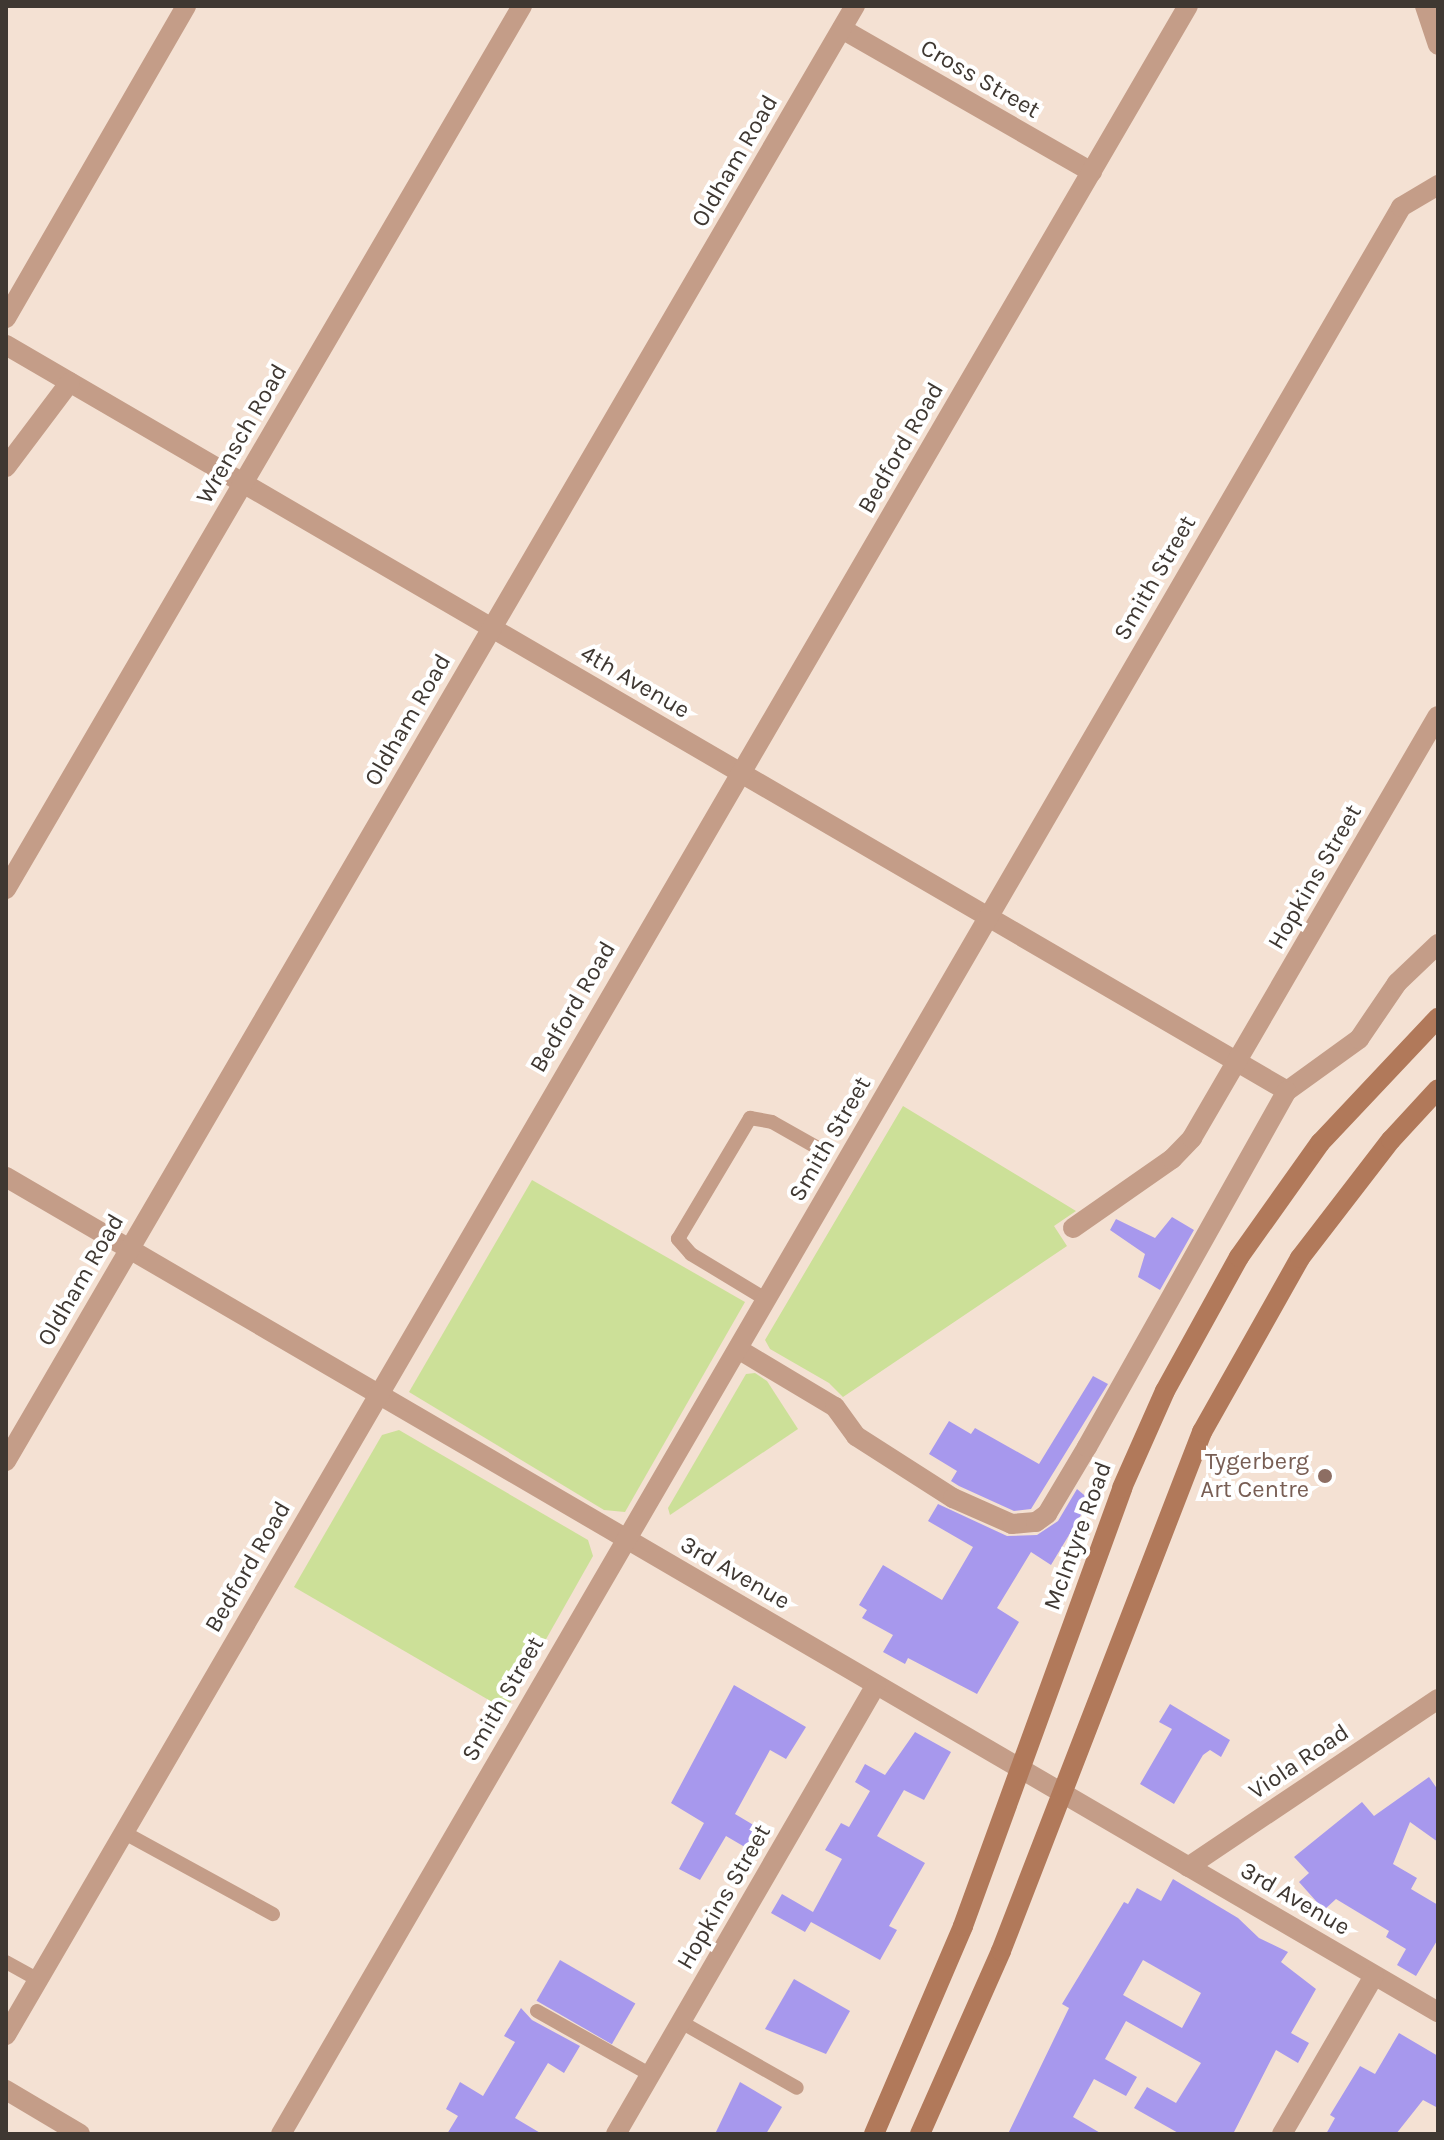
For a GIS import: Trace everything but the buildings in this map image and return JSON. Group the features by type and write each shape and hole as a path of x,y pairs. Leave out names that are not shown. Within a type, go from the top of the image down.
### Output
{"main road":[{"name":"McIntyre Road","path":"874,2134 963,1926 1122,1488 1199,1325 1239,1257 1320,1143 1438,1018"},
{"path":"920,2134 1001,1951 1170,1510 1244,1350 1337,1206 1438,1089"}],"street":[{"path":"6,318 186,6"},
{"name":"Wrensch Road","path":"6,889 522,6"},
{"name":"Oldham Road","path":"6,1461 855,6"},
{"name":"Bedford Road","path":"6,2035 1188,6"},
{"path":"1425,6 1438,45"},
{"name":"Cross Street","path":"842,29 1092,172"},
{"name":"Smith Street","path":"281,2134 1401,207 1438,185"},
{"name":"4th Avenue","path":"6,345 1287,1091"},
{"path":"6,467 70,382"},
{"name":"Hopkins Street","path":"1073,1228 1182,1150 1236,1064 1438,716"},
{"path":"738,1349 835,1407 856,1436 953,1498 1012,1524 1036,1522 1047,1514 1087,1447 1287,1091 1359,1039 1397,983 1438,944"},
{"name":"3rd Avenue","path":"6,1177 1438,2012"},
{"name":"Hopkins Street","path":"616,2134 876,1685"},
{"name":"Viola Road","path":"1188,1867 1438,1699"},
{"path":"1282,2134 1374,1976"},
{"path":"6,2090 80,2134"}],"lane":[{"path":"767,1300 691,1254 678,1239 750,1118 772,1122 818,1148"},
{"path":"123,1832 273,1914"},
{"path":"6,1962 40,1981"},
{"path":"537,2011 651,2075"},
{"path":"681,2022 797,2088"}],"green space":[{"path":"903,1106 1076,1211 1054,1226 1067,1246 843,1397 829,1383 770,1349 765,1340"},
{"path":"532,1180 745,1302 625,1512 604,1510 409,1392"},
{"path":"755,1373 767,1381 798,1429 670,1515 668,1508 746,1374"},
{"path":"399,1430 588,1540 593,1556 506,1710 294,1587 382,1435"}],"place":[{"name":"Tygerberg Art Centre","path":"1325,1476"}]}
